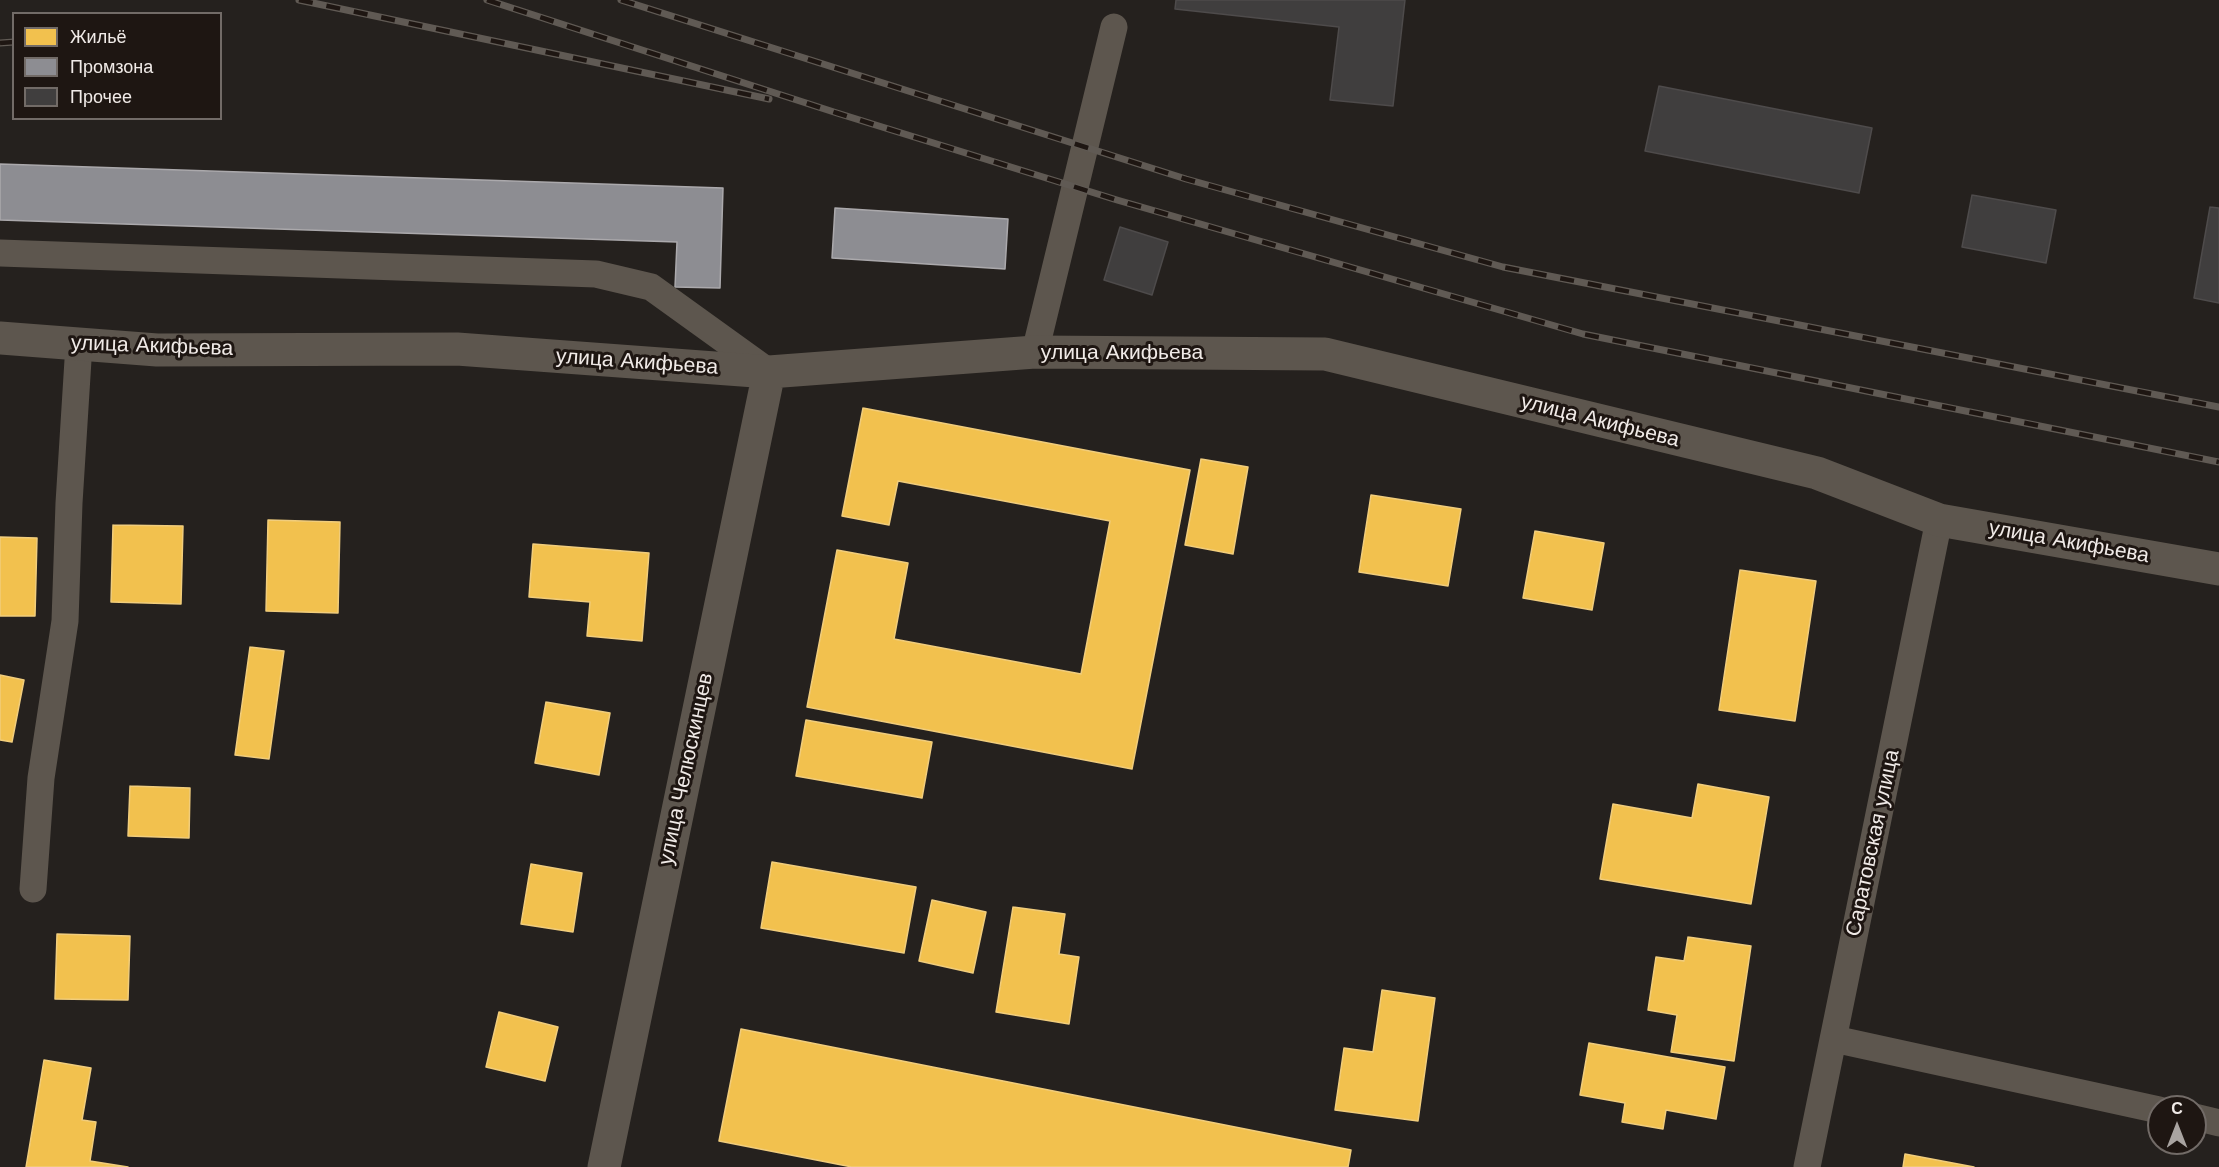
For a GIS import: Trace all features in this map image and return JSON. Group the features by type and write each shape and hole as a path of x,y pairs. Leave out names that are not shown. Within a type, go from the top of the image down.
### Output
{"street":[{"name":"улица Акифьева","path":"0,338 157,350 457,349 769,372 1035,352 1325,354 1817,473 1939,520 2219,569"},
{"name":"улица Челюскинцев","path":"604,1167 769,372"}],"lane":[{"path":"1035,352 1114,27"},
{"path":"0,253 596,274 651,287 769,372"},
{"path":"33,889 41,778 64,621 79,344"},
{"name":"Саратовская улица","path":"1807,1167 1939,520"},
{"path":"1834,1039 2147,1107"}],"building: Жильё":[{"path":"863,408 1190,470 1132,769 807,707 837,550 908,563 894,639 1081,674 1110,521 898,481 889,525 842,516"},
{"path":"1201,459 1248,467 1233,554 1185,545"},
{"path":"1371,495 1461,509 1448,586 1359,572"},
{"path":"268,520 340,522 338,613 266,611"},
{"path":"113,525 183,526 181,604 111,602"},
{"path":"1535,531 1604,543 1592,610 1523,598"},
{"path":"0,537 37,538 35,616 0,616"},
{"path":"533,544 649,553 642,641 587,636 590,602 529,597"},
{"path":"1740,570 1816,581 1795,721 1719,710"},
{"path":"250,647 284,651 269,759 235,755"},
{"path":"0,675 24,680 12,742 0,740"},
{"path":"546,702 610,713 599,775 535,763"},
{"path":"806,720 932,742 922,798 796,776"},
{"path":"1698,784 1769,797 1751,904 1600,879 1613,804 1692,818"},
{"path":"130,786 190,788 189,838 128,836"},
{"path":"772,862 916,887 904,953 761,928"},
{"path":"531,864 582,873 573,932 521,924"},
{"path":"932,900 986,912 973,973 919,961"},
{"path":"1013,907 1065,914 1059,954 1079,957 1069,1024 996,1012"},
{"path":"57,934 130,936 128,1000 55,999"},
{"path":"1688,937 1751,946 1734,1061 1671,1052 1677,1015 1648,1010 1656,957 1684,961"},
{"path":"1382,990 1435,998 1418,1121 1335,1110 1344,1048 1373,1052"},
{"path":"499,1012 558,1027 545,1081 486,1067"},
{"path":"741,1029 1351,1150 1348,1167 852,1167 719,1141"},
{"path":"1589,1043 1725,1067 1716,1119 1666,1110 1663,1129 1622,1122 1625,1103 1580,1095"},
{"path":"44,1060 91,1068 82,1120 96,1122 90,1161 128,1167 26,1167"},
{"path":"1905,1154 1974,1167 1903,1167"}],"building: Промзона":[{"path":"0,164 723,188 720,288 675,287 677,242 0,220"},
{"path":"835,208 1008,219 1005,269 832,258"}],"building: Прочее":[{"path":"1176,0 1405,0 1393,106 1330,100 1339,27 1175,9"},
{"path":"1659,86 1872,128 1859,193 1645,151"},
{"path":"1972,195 2056,210 2046,263 1962,247"},
{"path":"2210,207 2219,208 2219,303 2194,298"},
{"path":"1120,227 1168,242 1152,295 1104,280"}],"railway":[{"path":"299,0 769,99"},
{"path":"487,0 837,113 1117,200 1583,334 2219,462"},
{"path":"621,0 1186,179 1503,267 2219,407"},
{"path":"0,43 12,42"}]}
